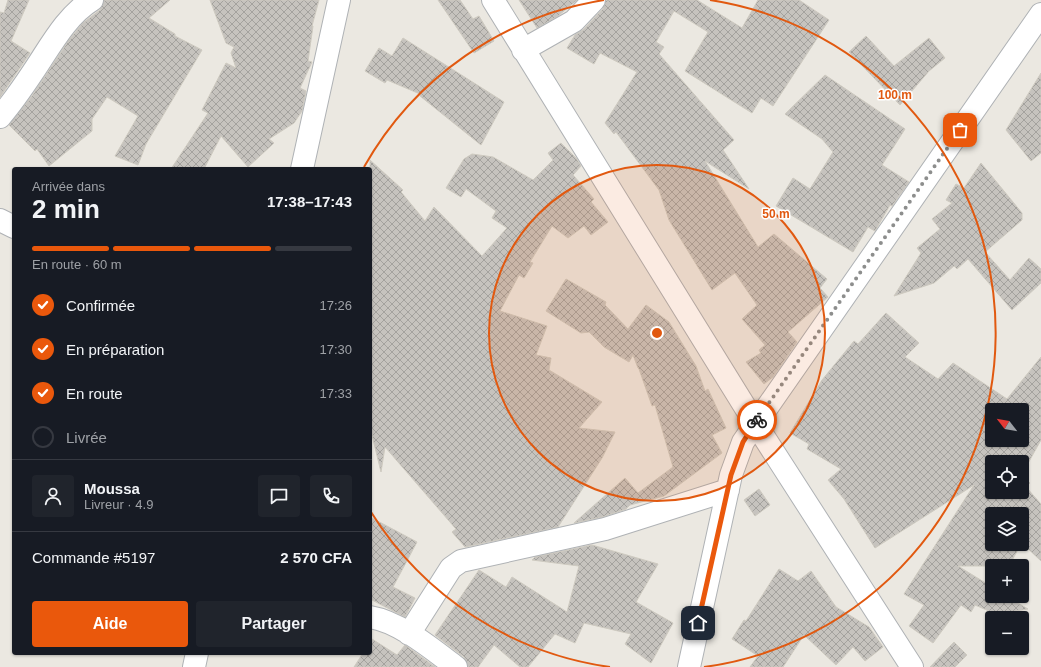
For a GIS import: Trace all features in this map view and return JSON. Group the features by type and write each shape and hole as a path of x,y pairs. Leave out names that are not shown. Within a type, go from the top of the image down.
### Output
{"street":[{"path":"0,117 33,72 58,33 86,4 92,0"},
{"path":"302,167 339,0"},
{"path":"493,0 755,423 912,667"},
{"path":"523,50 574,21 594,0"},
{"path":"689,667 731,475 743,442 1041,14"},
{"path":"0,220 12,226"},
{"path":"409,634 451,568 461,561 605,530 728,490"},
{"path":"372,617 378,618 409,634 456,667"},
{"path":"194,667 197,655"}],"building":[{"path":"8,0 29,0 11,41 30,53 0,97 0,12 4,13"},
{"path":"104,0 170,0 149,18 175,34 175,36 202,50 146,144 138,165 115,156 138,116 107,97 92,119 92,131 49,166 37,149 35,151 9,125 32,96 69,40 83,23 100,10"},
{"path":"210,0 319,0 312,26 308,61 312,62 300,88 306,91 302,111 294,123 269,139 274,143 248,167 221,136 205,167 172,167 208,113 202,110 226,63 236,68 231,53 234,47 226,43"},
{"path":"438,0 460,0 473,19 479,16 494,41 474,53"},
{"path":"519,0 577,0 558,16 537,28"},
{"path":"606,0 697,0 742,28 758,0 799,0 829,20 773,106 761,98 752,113 685,71 708,32 674,11 656,42 664,47 659,54 734,140 723,150 749,189 705,161 758,247 774,234 827,279 820,288 828,297 788,332 797,342 773,377 764,384 746,362 761,353 759,350 765,345 742,319 757,305 735,273 712,290 669,220 659,190 616,132 614,134 605,123 637,72 600,53 594,64 567,48 575,35 583,30 603,9"},
{"path":"866,36 894,66 929,38 945,58 929,71 900,105 849,52"},
{"path":"403,38 504,102 481,145 420,96 420,94 387,80 385,83 365,71 379,48 392,56"},
{"path":"1041,73 1041,153 1031,161 1006,130"},
{"path":"825,75 905,129 882,165 909,182 892,206 890,205 875,231 868,227 853,252 776,206 793,178 810,189 833,152 822,139 785,114"},
{"path":"561,143 576,158 581,166 573,175 594,199 591,202 608,222 591,235 584,226 568,238 552,226 530,262 533,263 524,278 519,275 500,311 547,326 536,355 551,358 549,370 602,402 579,428 615,432 602,458 558,527 465,547 452,532 456,529 385,447 381,472 372,435 372,167 370,167 370,160 403,190 401,192 425,221 434,207 482,256 507,228 492,218 496,211 466,189 461,197 446,188 464,159 472,154 493,157 533,180 553,160 548,153"},
{"path":"981,163 1022,213 1022,220 985,252 1010,280 1029,258 1041,269 1041,283 1012,310 968,259 957,269 954,266 934,283 894,296 921,253 917,248 940,229 932,219 952,203 946,200 956,184 964,188"},
{"path":"566,279 606,302 605,305 628,329 646,305 669,322 696,366 705,391 708,389 726,428 712,435 722,453 664,496 630,505 626,509 602,517 574,523 625,478 638,493 673,467 655,405 652,406 633,355 629,362 604,347 589,332 581,333 546,311"},
{"path":"886,313 919,343 905,357 938,379 953,363 1007,399 1041,357 1041,440 1029,461 1029,455 985,455 985,499 1029,499 1029,490 1041,504 1041,561 1029,550 1029,507 985,507 985,551 1017,551 1013,559 985,559 985,566 958,566 985,583 985,603 1018,603 1028,609 1015,611 989,611 975,605 971,612 961,605 933,643 909,626 924,605 904,594 974,485 875,548 844,499 828,480 841,469 807,449 809,444 790,433 822,380 854,341 858,344"},
{"path":"759,489 770,505 755,516 744,500"},
{"path":"372,518 417,542 393,587 415,598 405,617 372,600"},
{"path":"592,545 658,564 636,602 673,623 651,663 625,644 631,634 584,623 575,643 555,634 528,667 520,667 494,645 478,667 468,667 464,657 435,635 479,570 506,587 512,577 567,612 579,566 532,560 535,557"},
{"path":"779,569 798,581 811,571 836,607 869,627 883,647 865,661 853,647 836,665 804,635 783,667 750,667 758,656 732,639 744,620 746,621"},
{"path":"372,639 397,655 405,645 435,667 354,667 362,655 372,655"},
{"path":"954,642 967,655 955,667 930,667"}],"way so far":[{"path":"757,420 960,130"}],"route":[{"path":"698,623 731,475 743,442 757,420"}]}
